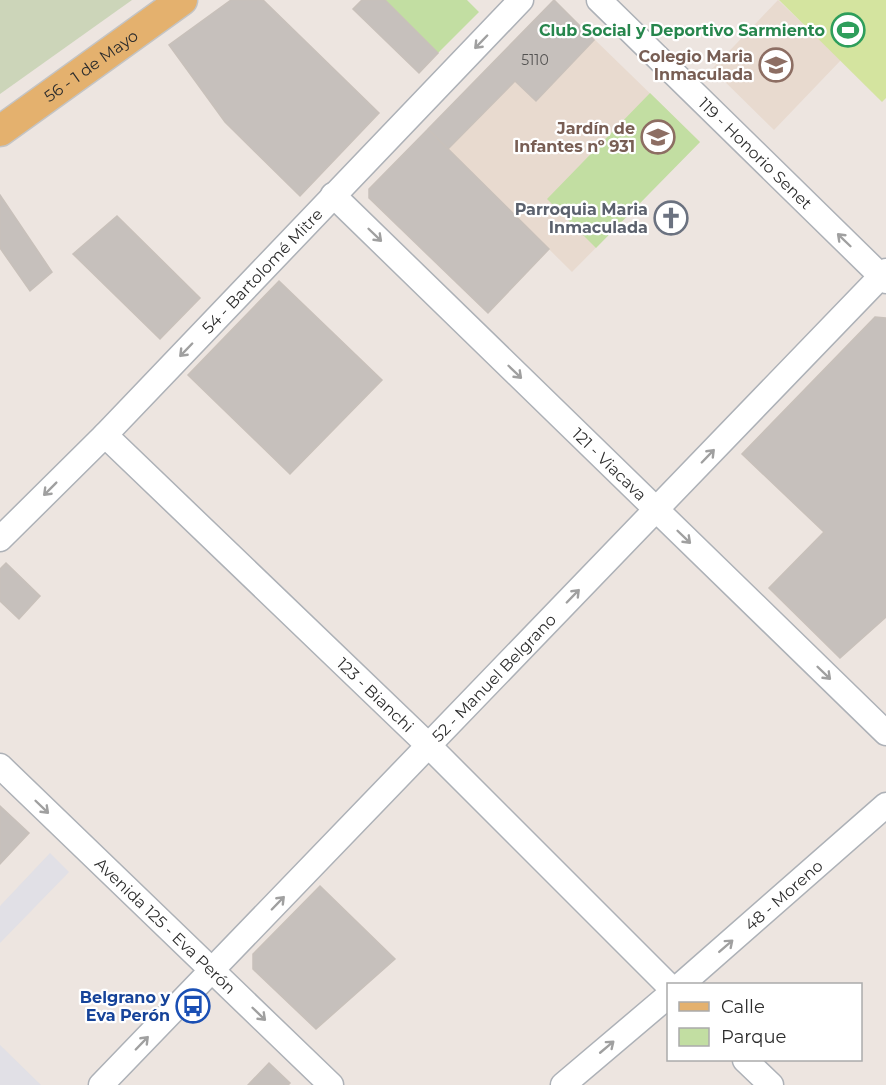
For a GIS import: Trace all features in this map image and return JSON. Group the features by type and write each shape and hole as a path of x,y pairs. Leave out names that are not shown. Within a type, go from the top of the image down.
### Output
{"main road":[{"name":"56 - 1 de Mayo","path":"0,131 182,0"}],"street":[{"name":"54 - Bartolomé Mitre","path":"0,539 105,435 521,0"},
{"name":"119 - Honorio Senet","path":"599,0 884,276"},
{"name":"121 - Viacava","path":"333,195 886,733"},
{"name":"52 - Manuel Belgrano","path":"101,1085 884,276"},
{"name":"123 - Bianchi","path":"105,435 429,746 667,983"},
{"name":"Avenida 125 - Eva Perón","path":"0,766 332,1085"},
{"name":"48 - Moreno","path":"683,983 886,806"},
{"path":"562,1085 667,998"},
{"path":"747,1061 771,1085"}],"shaded area":[{"path":"554,0 700,142 572,272 428,129"},
{"name":"Colegio Maria Inmaculada","path":"778,0 841,60 774,130 712,69"},
{"path":"50,853 69,872 0,943 0,906"},
{"path":"0,1045 41,1085 0,1085"}],"green space":[{"path":"0,0 132,0 0,94"},
{"path":"385,0 467,0 479,12 438,53"},
{"name":"Club Social y Deportivo Sarmiento","path":"779,0 886,0 886,98 882,102"},
{"path":"650,93 700,142 596,248 547,199"}],"building":[{"path":"231,0 263,0 379,113 300,196 225,122 169,45"},
{"path":"362,0 385,0 438,53 419,73 353,9"},
{"path":"554,0 594,40 536,101 515,81 448,149 428,129"},
{"path":"428,129 549,249 488,313 369,198 369,189"},
{"path":"0,195 52,272 30,291 0,248"},
{"path":"117,216 200,298 160,339 73,254"},
{"path":"279,281 382,380 290,474 188,375"},
{"path":"875,317 886,318 886,617 840,658 769,588 824,532 742,454"},
{"path":"6,563 40,596 19,619 0,601 0,569"},
{"path":"0,806 29,833 0,864"},
{"path":"320,886 395,959 316,1029 253,969 253,954"},
{"path":"269,1063 290,1083 288,1085 248,1085"}],"place":[{"name":"Club Social y Deportivo Sarmiento","path":"848,30"},
{"name":"Colegio Maria Inmaculada","path":"776,65"},
{"name":"Jardín de Infantes nº 931","path":"658,137"},
{"name":"Parroquia Maria Inmaculada","path":"671,218"},
{"name":"Belgrano y Eva Perón","path":"193,1006"}]}
